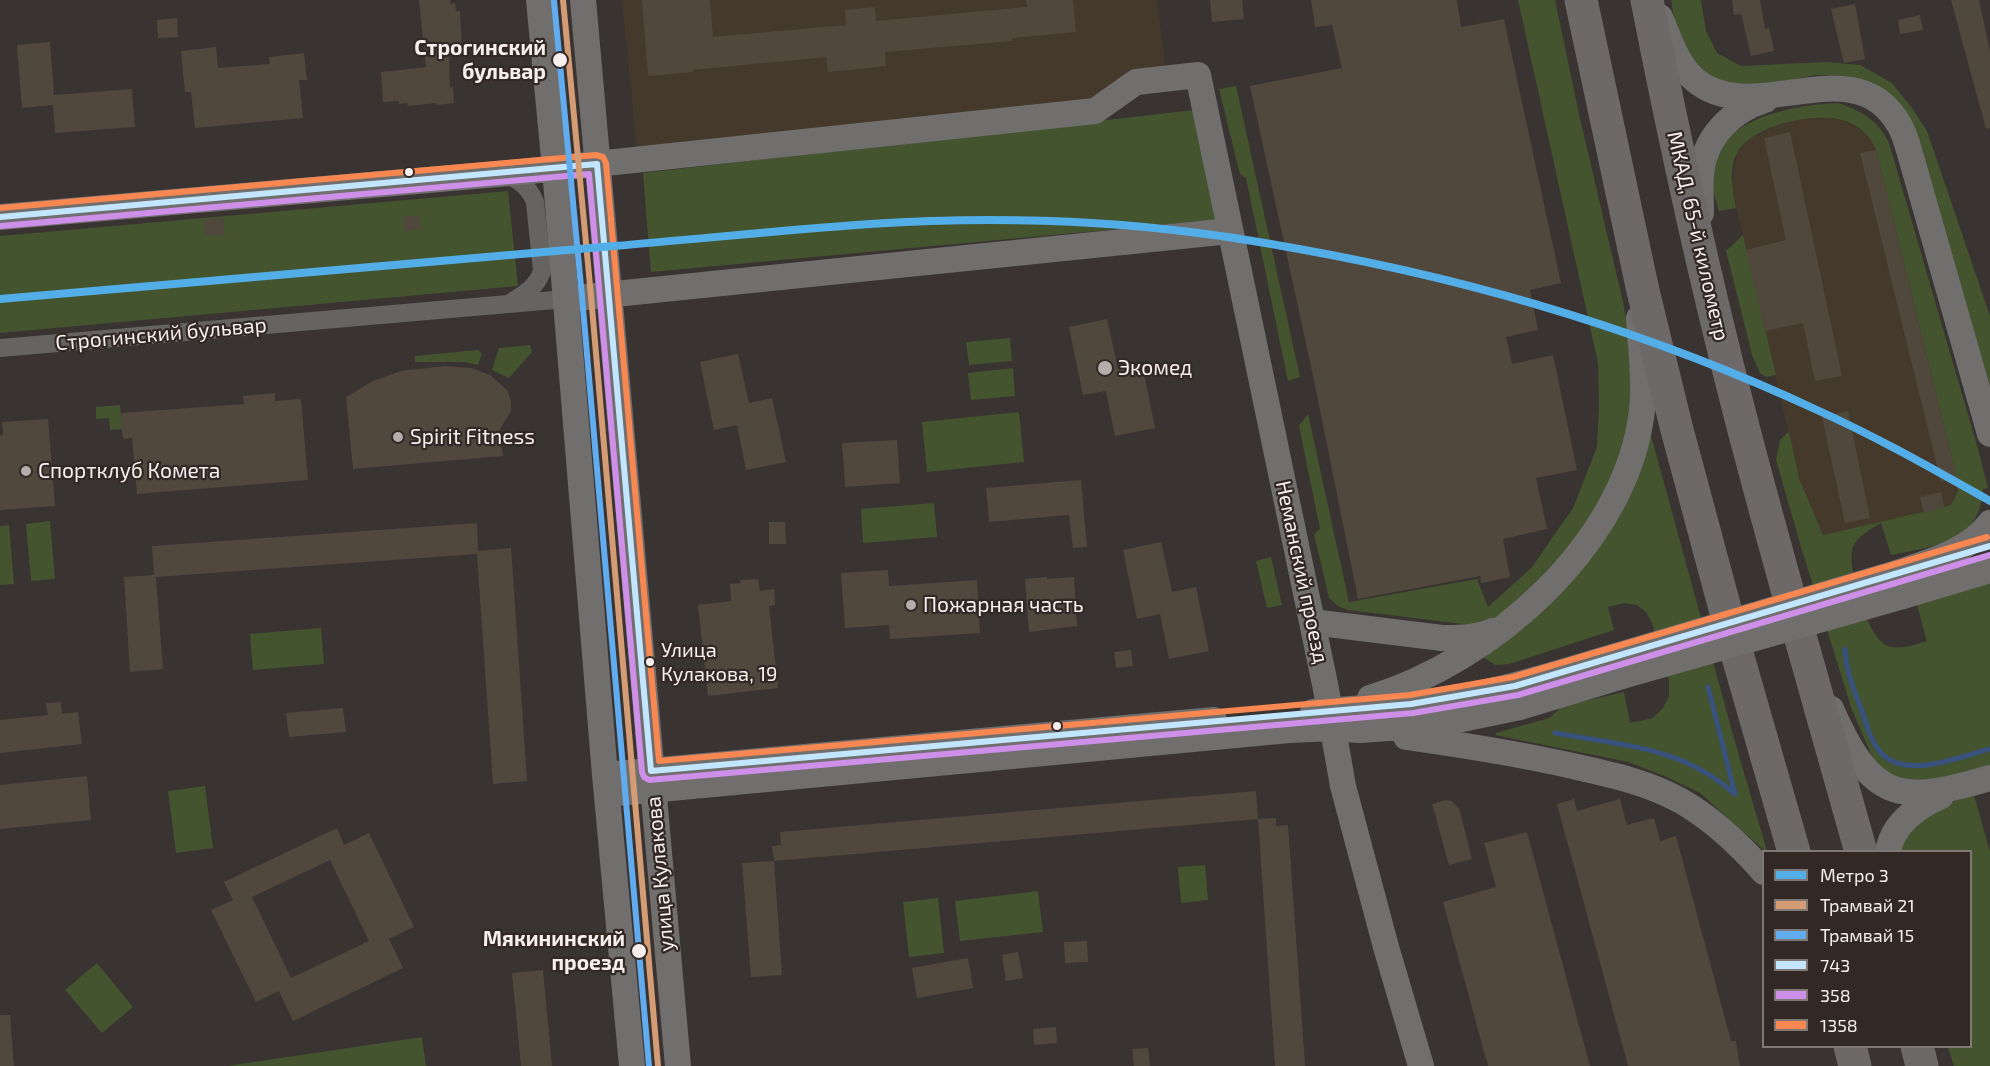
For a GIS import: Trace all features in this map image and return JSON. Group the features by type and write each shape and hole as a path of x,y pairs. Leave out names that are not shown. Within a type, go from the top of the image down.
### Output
{"highway":[{"path":"1581,0 1636,255 1676,426 1738,657 1793,850"},
{"name":"МКАД, 65-й километр","path":"1647,0 1673,130 1738,410 1861,850"},
{"path":"1850,1048 1855,1066"},
{"path":"1917,1048 1922,1066"}],"main road":[{"path":"539,0 632,1066"},
{"name":"улица Кулакова","path":"583,0 678,1066"},
{"path":"1653,0 1680,63 1695,80 1709,89 1727,95 1749,97 1819,88 1844,88 1866,95 1881,103 1893,114 1902,128 1990,434"},
{"name":"Неманский проезд","path":"597,164 1095,111 1136,82 1198,75 1332,719 1343,786 1421,1066"},
{"path":"1706,268 1701,217 1701,173 1708,149 1716,131 1732,116 1751,104 1782,94"},
{"path":"0,218 597,164"},
{"name":"Строгинский бульвар","path":"566,299 1230,231"},
{"path":"1332,719 1437,672 1463,657 1507,625 1551,585 1585,546 1606,517 1633,455 1642,417 1643,376 1636,255"},
{"path":"1900,585 1978,538 1990,523"},
{"path":"1900,585 1990,546"},
{"path":"606,784 1289,730 1332,719 1619,666 1900,585 1990,570"},
{"path":"1312,622 1460,638 1484,635 1507,625"},
{"path":"1801,640 1838,724 1855,756 1874,779 1894,791 1912,794 1962,787 1990,778"},
{"path":"1360,730 1433,724 1520,707 1619,666"},
{"path":"1451,743 1438,735 1432,715 1435,709 1461,697"},
{"path":"1332,719 1360,730 1548,760 1609,774 1648,786 1680,801 1716,824 1762,870"},
{"path":"1888,850 1900,824 1916,809 1962,787"}],"street":[{"path":"506,174 522,183 531,192 536,202 542,271 533,288 508,304"},
{"name":"Строгинский бульвар","path":"0,348 566,299"}],"shaded area":[{"path":"622,0 1157,0 1166,73 1093,106 637,151"},
{"path":"1823,117 1843,120 1861,130 1872,141 1876,150 1957,478 1958,491 1951,505 1823,535 1799,478 1732,188 1737,153 1749,139 1773,127 1800,119"}],"green space":[{"path":"1518,0 1555,0 1629,334 1632,428 1619,474 1579,542 1502,617 1479,626 1348,610 1338,606 1329,598 1314,534 1320,529 1299,426 1308,414 1349,602 1477,579 1488,607 1532,567 1573,508 1597,447 1598,363"},
{"path":"1671,0 1701,0 1706,31 1717,53 1741,66 1826,62 1860,65 1892,83 1927,131 1990,316 1990,396 1924,167 1867,84 1847,76 1815,75 1749,89 1701,75 1676,30"},
{"path":"1236,86 1300,377 1288,381 1246,178 1240,174 1219,89"},
{"path":"1838,103 1868,117 1880,128 1889,143 1988,488 1983,489 1976,517 1960,534 1950,540 1926,548 1891,555 1881,523 1861,536 1853,547 1855,584 1865,615 1879,639 1891,647 1906,647 1927,641 1915,598 1990,576 1990,767 1916,785 1882,773 1852,710 1776,460 1780,440 1789,431 1799,478 1823,535 1951,505 1958,491 1957,478 1876,150 1867,135 1842,120 1816,118 1785,123 1756,135 1737,153 1732,173 1736,208 1719,211 1712,184 1714,162 1723,145 1737,131 1755,120 1776,113 1819,104"},
{"path":"1194,110 1216,220 651,272 643,173"},
{"path":"508,191 518,286 0,333 0,236"},
{"path":"1743,235 1776,375 1766,377 1760,373 1752,355 1726,251"},
{"path":"1010,338 1012,361 969,365 966,342"},
{"path":"530,345 532,352 509,378 492,370 499,348"},
{"path":"478,350 482,354 478,365 465,362 415,362 415,356"},
{"path":"1013,368 1015,396 971,400 968,373"},
{"path":"120,405 122,429 110,430 109,418 96,419 96,407"},
{"path":"1019,412 1024,462 927,472 922,422"},
{"path":"1649,428 1767,850 1764,850 1700,793 1664,776 1628,762 1495,735 1549,718 1563,706 1624,692 1630,723 1653,718 1663,708 1669,696 1669,681 1652,623 1646,612 1637,605 1624,603 1608,607 1614,630 1509,664 1495,665 1480,655 1515,631"},
{"path":"934,503 937,537 863,543 861,509"},
{"path":"50,521 55,579 31,581 26,524"},
{"path":"9,525 14,584 0,585 0,526"},
{"path":"1271,557 1282,605 1267,608 1256,561"},
{"path":"321,628 324,664 253,670 250,634"},
{"path":"205,786 213,848 176,853 168,791"},
{"path":"1974,795 1990,852 1990,1066 1954,1066 1948,1048 1972,1048 1972,850 1900,850 1910,828 1946,804"},
{"path":"1205,865 1208,900 1181,903 1178,867"},
{"path":"1038,891 1043,932 960,941 955,901"},
{"path":"938,898 944,953 909,957 903,902"},
{"path":"97,963 133,1007 102,1033 65,990"},
{"path":"422,1037 426,1066 227,1066"}],"building":[{"path":"419,0 450,0 450,4 455,3 456,11 460,11 462,56 449,56 450,88 453,87 454,103 408,106 407,103 399,104 399,101 383,102 381,72 426,67"},
{"path":"642,0 710,0 713,37 846,25 845,10 875,7 876,21 1027,7 1026,0 1073,0 1076,32 1012,38 1012,41 885,52 886,66 828,72 826,57 648,76"},
{"path":"1210,0 1242,0 1244,19 1212,22"},
{"path":"1311,0 1457,0 1461,27 1504,19 1561,283 1530,290 1538,330 1506,337 1512,364 1553,355 1577,470 1536,478 1547,529 1503,539 1510,577 1481,583 1480,576 1358,599 1315,385 1250,86 1342,68 1332,25 1315,27"},
{"path":"1732,0 1760,0 1765,29 1769,28 1774,51 1751,56 1741,14 1734,15"},
{"path":"1951,0 1979,0 1990,51 1990,128 1986,129"},
{"path":"1855,4 1865,59 1844,63 1831,9"},
{"path":"1920,15 1923,30 1900,34 1898,20"},
{"path":"177,18 178,37 158,38 157,20"},
{"path":"50,42 54,95 132,89 135,127 55,133 53,105 22,108 17,45"},
{"path":"216,47 218,68 270,64 269,57 304,53 307,80 299,80 303,118 195,128 191,92 185,92 181,51"},
{"path":"1790,132 1842,376 1815,381 1803,323 1765,331 1746,250 1786,240 1764,138"},
{"path":"1876,150 1957,478 1941,482 1860,153"},
{"path":"420,215 421,229 404,231 403,217"},
{"path":"223,218 225,235 205,236 203,220"},
{"path":"1107,319 1118,369 1142,364 1155,428 1115,436 1106,391 1083,395 1069,327"},
{"path":"738,354 749,403 772,398 786,462 746,470 737,425 714,430 700,362"},
{"path":"445,366 471,368 490,375 507,390 511,401 511,411 499,431 503,456 353,469 346,397 373,381 401,371"},
{"path":"275,393 275,401 301,399 308,480 137,494 132,438 123,439 120,413 244,404 243,396"},
{"path":"1848,411 1870,518 1845,523 1822,417"},
{"name":"Спортклуб Комета","path":"48,419 55,506 0,510 2,422"},
{"path":"897,440 900,483 845,487 842,443"},
{"path":"1081,480 1087,547 1073,548 1069,515 989,522 986,488"},
{"path":"1941,492 1944,507 1924,513 1920,497"},
{"path":"769,522 785,522 786,544 769,544"},
{"path":"477,523 478,551 511,548 527,781 493,784 477,554 156,577 163,669 130,672 124,577 154,575 152,546"},
{"path":"1161,542 1172,592 1196,587 1209,651 1169,659 1160,614 1137,619 1123,550"},
{"name":"Пожарная часть","path":"888,570 889,586 977,580 980,633 890,639 889,625 845,628 841,573"},
{"path":"1047,577 1047,579 1074,577 1077,626 1029,632 1025,579"},
{"path":"758,579 760,591 774,589 775,605 769,606 778,688 708,696 698,605 731,601 730,584 741,583 740,580"},
{"path":"1131,650 1133,666 1116,668 1114,652"},
{"path":"61,702 62,714 78,712 82,744 0,753 0,720 48,715 46,703"},
{"path":"343,708 346,732 289,737 286,713"},
{"path":"87,776 91,820 0,829 0,785"},
{"path":"1256,791 1258,819 774,861 772,846 781,845 780,832"},
{"path":"1574,799 1577,811 1620,799 1627,825 1654,818 1660,841 1676,836 1731,1041 1736,1041 1740,1066 1628,1066 1557,804"},
{"path":"1445,800 1451,801 1459,808 1472,859 1449,865 1432,804"},
{"path":"1276,818 1276,826 1288,825 1305,1066 1275,1066 1258,819"},
{"path":"337,828 344,845 369,833 414,927 389,939 403,968 293,1021 279,991 256,1002 211,910 233,900 224,882","holes":["330,860 369,941 291,978 252,897"]},
{"path":"1527,832 1590,1066 1488,1066 1443,902 1496,887 1484,843"},
{"path":"774,861 782,975 751,977 742,863"},
{"path":"1087,941 1088,962 1065,963 1064,942"},
{"path":"1018,952 1023,978 1006,981 1002,955"},
{"path":"968,958 973,988 917,998 912,968"},
{"path":"543,970 552,1066 521,1066 512,973"},
{"path":"0,1015 10,1015 14,1066 0,1066"},
{"path":"1056,1027 1057,1043 1034,1045 1033,1029"},
{"path":"1148,1048 1150,1066 1134,1066 1132,1049"}],"waterway":[{"path":"1845,649 1851,680 1868,731 1875,745 1888,759 1915,766 1947,761 1990,749"},
{"path":"1555,733 1638,747 1670,756 1705,772 1735,794 1708,687"}],"metro line":[{"name":"3","path":"0,299 870,224 993,220 1075,222 1157,228 1223,236 1366,262 1433,277 1564,313 1692,357 1755,382 1883,442 1990,501"}],"tram line":[{"name":"21","path":"563,0 658,1066"},
{"name":"15","path":"554,1 649,1066"}],"transit line":[{"name":"1358","path":"0,208 596,155 603,157 606,163 659,761 1410,695 1513,677 1987,537"},
{"name":"743","path":"0,217 597,164 651,771 1411,704 1515,686 1990,546"},
{"name":"358","path":"1,226 589,174 642,772 649,780 1413,713 1518,695 1990,555"}],"place":[{"name":"Строгинский бульвар","path":"560,60"},
{"name":"Экомед","path":"1105,368"},
{"name":"Spirit Fitness","path":"398,437"},
{"name":"Спортклуб Комета","path":"26,471"},
{"name":"Пожарная часть","path":"911,605"},
{"name":"Улица Кулакова, 19","path":"650,662"},
{"name":"Мякининский проезд","path":"639,951"}]}
